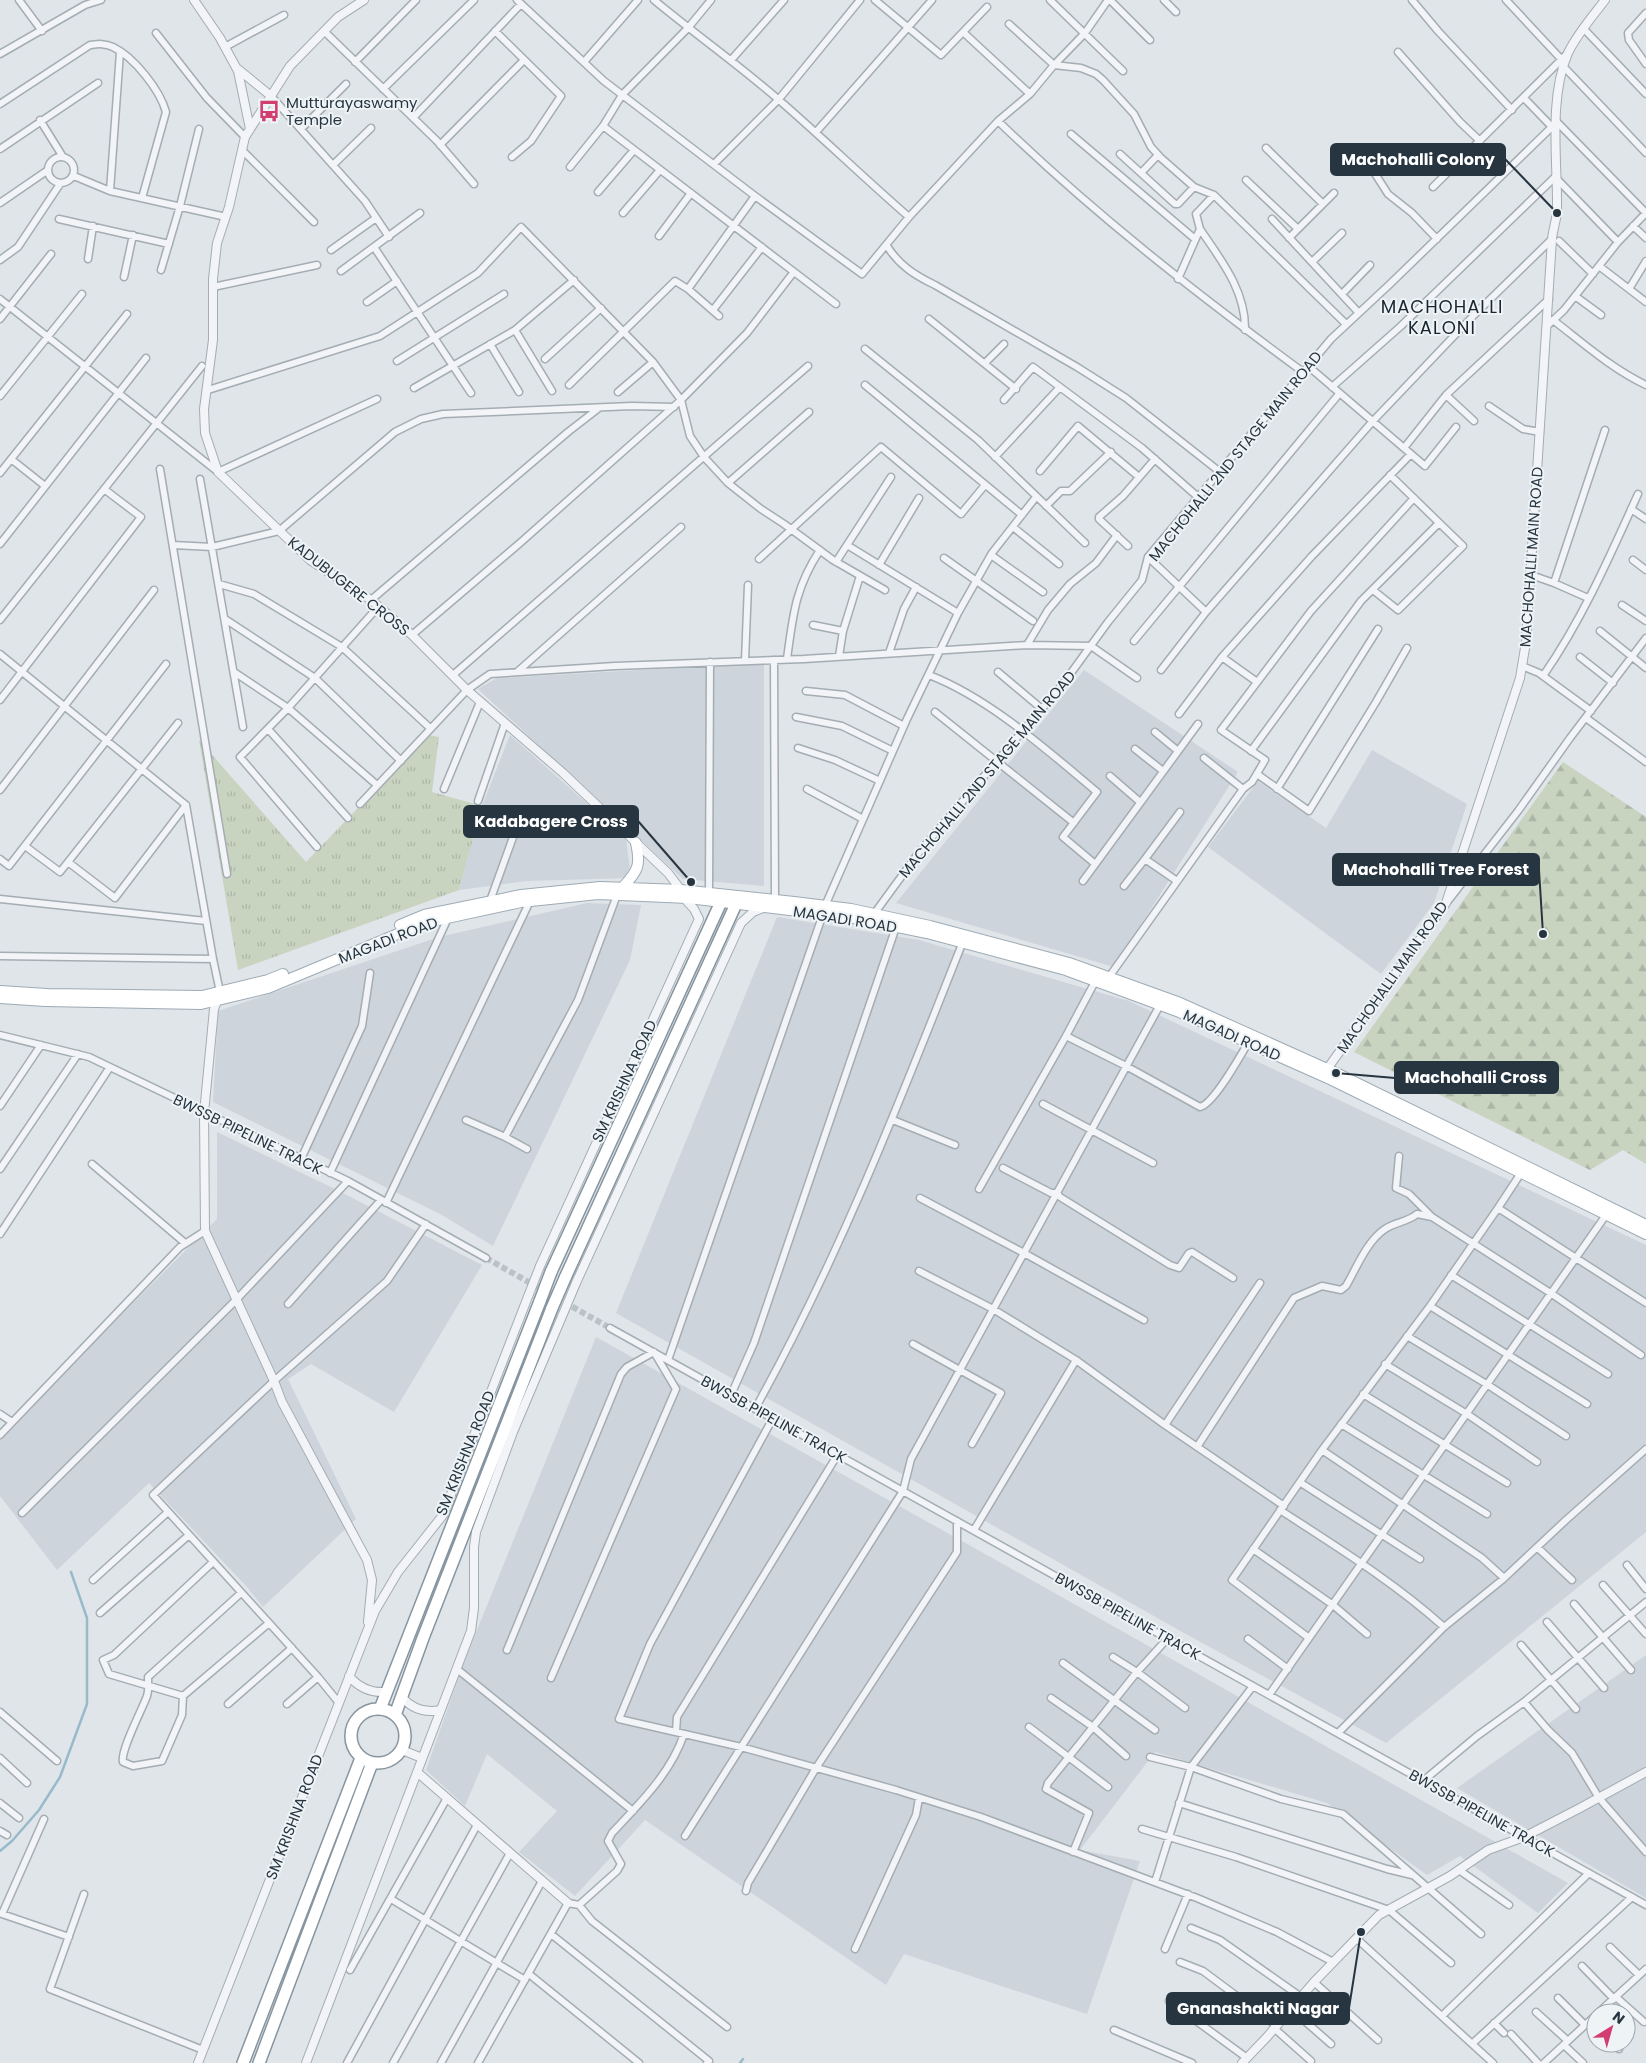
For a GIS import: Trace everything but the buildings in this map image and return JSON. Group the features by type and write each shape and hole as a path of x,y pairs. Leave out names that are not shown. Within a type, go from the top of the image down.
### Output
{"highway":[{"name":"SM KRISHNA ROAD","path":"380,1709 552,1272 720,902"},
{"name":"SM KRISHNA ROAD","path":"395,1715 504,1427 554,1303 736,904"},
{"path":"372,1709 380,1709 395,1715 402,1723 405,1734 402,1750 397,1756 387,1762 372,1763 361,1758 351,1744 352,1727 362,1714 372,1709"},
{"path":"243,2063 361,1758"},
{"path":"259,2063 372,1763"}],"main road":[{"path":"620,891 638,868 639,860 636,843"},
{"name":"MAGADI ROAD","path":"0,998 45,1001 201,1004 268,980 424,915 490,901 600,887 620,891 683,894 709,893 775,900 896,927 1101,977 1180,1004 1646,1225"},
{"name":"MAGADI ROAD","path":"683,894 736,904 874,914 956,932 1069,962 1160,1005 1325,1072 1521,1173 1646,1234"},
{"name":"MAGADI ROAD","path":"0,991 47,994 219,996 268,988 424,923 532,897"},
{"path":"276,1980 289,1986"}],"street":[{"path":"20,0 42,31"},
{"path":"0,54 85,5 101,0"},
{"path":"194,0 225,47 236,68 250,129"},
{"name":"KADUBUGERE CROSS","path":"364,0 338,18 290,66 245,138 226,217 217,243 213,287 212,340 208,390 204,409 205,433 218,472 310,560 371,600 412,635 467,690 563,773 668,873 683,894"},
{"path":"355,62 416,0"},
{"path":"383,89 474,0"},
{"path":"584,62 638,0"},
{"path":"654,0 688,28 732,59 909,217"},
{"path":"570,167 603,126 622,95 688,28 712,0"},
{"path":"732,59 784,0"},
{"path":"714,164 778,99 860,0"},
{"path":"875,0 941,55 987,7"},
{"path":"816,132 932,0"},
{"path":"1050,0 1123,71"},
{"path":"413,118 495,31 519,2 604,81 755,196 862,274 909,217 998,121 1030,94 1054,65 1085,33 1109,0 1150,40"},
{"path":"1164,0 1176,12"},
{"path":"1506,0 1646,153"},
{"name":"MACHOHALLI MAIN ROAD","path":"1325,1072 1446,903 1520,678 1526,642 1549,299 1556,240 1554,124 1558,86 1563,64 1568,54 1583,28 1605,0"},
{"path":"1415,2 1512,110"},
{"path":"1646,13 1628,33 1629,40 1646,64"},
{"path":"225,47 284,15"},
{"path":"1009,24 1054,65 1081,68 1096,74 1103,80 1134,114 1151,147 1158,155 1194,187 1214,195 1346,324"},
{"path":"1583,28 1646,94"},
{"path":"495,31 561,96 530,141 512,158"},
{"path":"324,32 440,145 474,184"},
{"path":"963,32 1030,94"},
{"path":"156,33 206,98 245,138"},
{"path":"0,104 90,45 100,43 113,47 133,61 162,98 166,112 142,198"},
{"path":"110,191 120,52"},
{"path":"1398,52 1460,122 1480,141"},
{"path":"440,145 524,60"},
{"path":"1433,187 1524,98 1563,64"},
{"path":"236,68 271,96 334,164 365,202 389,236"},
{"path":"0,149 40,120 98,83"},
{"path":"301,129 346,84"},
{"path":"1524,98 1554,124 1646,213 1618,242 1575,296 1547,326"},
{"path":"0,260 18,247 60,184 68,182 74,176 73,164 63,157 40,120"},
{"path":"998,121 1035,158 1178,278 1303,372"},
{"name":"MACHOHALLI 2ND STAGE MAIN ROAD","path":"874,914 920,851 1042,709 1142,580 1148,557 1308,366 1358,312 1437,239 1554,124"},
{"path":"603,126 836,304"},
{"path":"334,164 371,128"},
{"path":"161,270 180,206 199,129"},
{"path":"1071,134 1195,239"},
{"path":"1266,148 1323,204"},
{"path":"242,150 314,222"},
{"path":"598,192 634,150"},
{"path":"1360,150 1388,194 1412,214 1437,239"},
{"path":"1120,154 1175,204 1178,204 1194,187"},
{"path":"1141,173 1158,155"},
{"path":"60,184 50,178 48,170 51,162 59,157 63,157"},
{"path":"0,203 48,170"},
{"path":"623,213 660,170"},
{"path":"74,176 110,191 226,217"},
{"path":"1332,387 1401,326 1555,177 1618,242"},
{"path":"1246,180 1298,229"},
{"path":"659,236 690,193"},
{"path":"1289,238 1334,193"},
{"path":"1214,195 1196,214 1200,229 1231,274 1245,314 1245,330"},
{"path":"688,289 755,196"},
{"path":"341,271 420,213"},
{"path":"59,218 169,244"},
{"path":"331,250 376,218"},
{"path":"1272,219 1358,312"},
{"path":"88,259 93,226"},
{"path":"1633,226 1646,238"},
{"path":"208,390 380,336 478,273 521,227 653,362 681,400 690,436 704,457 728,483 761,509 836,562 885,590"},
{"path":"1178,278 1200,229"},
{"path":"1312,262 1342,233"},
{"path":"124,277 133,236"},
{"path":"1161,670 1206,612 1372,422 1474,315 1556,240 1593,274"},
{"path":"886,246 895,259 914,275 1077,366 1126,398 1220,472"},
{"path":"374,247 471,393"},
{"path":"713,310 762,248"},
{"path":"0,319 51,254"},
{"path":"1629,289 1646,261"},
{"path":"213,287 317,265"},
{"path":"1342,294 1370,265"},
{"path":"1599,266 1646,302"},
{"path":"412,635 674,407 748,333 793,273"},
{"path":"414,388 515,330 574,280"},
{"path":"366,302 397,281"},
{"path":"568,385 675,281 688,289 719,316"},
{"path":"0,396 82,294"},
{"path":"397,361 504,294"},
{"path":"1575,296 1601,316"},
{"path":"0,299 218,472 377,399"},
{"path":"1404,448 1446,395 1549,299"},
{"path":"545,360 601,308"},
{"path":"0,473 127,314"},
{"path":"929,318 1016,389"},
{"path":"1553,320 1595,353 1635,380 1646,385"},
{"path":"515,330 552,391"},
{"path":"490,344 519,392"},
{"path":"985,363 1004,344"},
{"path":"865,349 970,433 1085,543"},
{"path":"0,544 146,358"},
{"path":"618,392 653,362"},
{"path":"0,620 202,366"},
{"path":"453,676 808,366"},
{"path":"1308,366 1425,466 1456,427"},
{"path":"1004,400 1016,389 1033,368 1155,459 1198,497"},
{"path":"865,385 1022,515"},
{"path":"995,457 1060,388"},
{"path":"1134,641 1340,394"},
{"path":"1446,395 1474,421"},
{"path":"1489,406 1523,429 1540,432"},
{"path":"173,545 212,547 279,531 395,432 421,418 443,414 674,407"},
{"path":"371,600 568,432 600,408"},
{"path":"728,483 809,412"},
{"path":"1040,471 1078,426 1139,477"},
{"path":"1554,583 1605,430"},
{"path":"758,559 881,447 961,514 985,485"},
{"path":"1046,506 1060,491 1070,491 1111,452"},
{"path":"1179,714 1222,657 1312,556 1411,454"},
{"path":"11,459 45,486"},
{"path":"1128,546 1099,517 1122,496 1155,459"},
{"path":"160,470 227,874"},
{"path":"1373,590 1398,610 1463,546 1390,475"},
{"path":"836,562 891,477"},
{"path":"200,479 243,727"},
{"path":"0,700 141,517 104,489"},
{"path":"1542,676 1558,654 1588,598 1610,556 1638,494"},
{"path":"668,1360 824,910 893,750 958,613 991,555 1036,497"},
{"path":"879,565 919,498"},
{"path":"979,1189 1101,977 1177,881 1242,788 1252,782 1265,760 1221,730 1311,611 1414,498"},
{"path":"1631,509 1646,519"},
{"path":"1252,751 1361,601 1439,523"},
{"path":"517,672 681,526"},
{"path":"1013,527 1059,564"},
{"path":"1027,645 1048,610 1070,584 1096,563 1118,535"},
{"path":"847,545 958,613"},
{"path":"787,659 799,590 808,569 820,550"},
{"path":"991,555 1043,592"},
{"path":"1148,557 1206,612"},
{"path":"944,558 1033,620"},
{"path":"1633,560 1646,570"},
{"path":"1530,575 1588,598"},
{"path":"839,656 842,631 860,576"},
{"path":"218,584 254,594 342,647 430,728"},
{"path":"745,661 748,585"},
{"path":"888,653 904,609 916,587"},
{"path":"0,790 154,590"},
{"path":"1622,605 1646,621"},
{"path":"317,847 240,757 288,708 378,607"},
{"path":"225,619 315,678 401,761"},
{"path":"813,625 842,631"},
{"path":"1277,788 1378,629"},
{"path":"1600,631 1646,668"},
{"path":"1446,903 1518,811 1646,638"},
{"path":"360,804 467,690 490,674 1027,645 1091,646 1137,678"},
{"path":"1257,774 1309,811 1407,648"},
{"path":"0,654 186,805 219,996 214,1009 204,1112 205,1231 282,1402 367,1560 372,1580 367,1634"},
{"path":"1222,657 1257,682"},
{"path":"1580,657 1613,683"},
{"path":"774,660 775,900"},
{"path":"709,893 710,662"},
{"path":"0,859 9,866 166,664"},
{"path":"1522,666 1542,676 1591,711"},
{"path":"234,672 288,708 377,785"},
{"path":"998,672 1042,709"},
{"path":"929,674 952,684 1023,731 1097,792 1063,837 1094,863"},
{"path":"806,691 845,695 904,726"},
{"path":"444,789 480,702"},
{"path":"935,712 1074,823"},
{"path":"796,717 842,726 893,750"},
{"path":"1586,718 1646,762"},
{"path":"25,846 60,872 178,722"},
{"path":"478,801 505,723"},
{"path":"1083,881 1094,863 1198,724"},
{"path":"268,729 348,818"},
{"path":"1155,732 1178,751"},
{"path":"798,748 835,760 880,781"},
{"path":"1135,749 1163,771"},
{"path":"1204,758 1242,788"},
{"path":"1110,776 1140,802"},
{"path":"807,789 863,819"},
{"path":"68,862 115,898 186,805"},
{"path":"1124,886 1180,812"},
{"path":"490,901 521,815"},
{"path":"1145,859 1177,881"},
{"path":"505,1137 578,1000 620,891"},
{"name":"SM KRISHNA ROAD","path":"198,2063 375,1610 391,1582 443,1516 540,1266 699,919 683,894"},
{"path":"288,1304 384,1201 532,897"},
{"path":"0,899 206,921"},
{"path":"306,2063 471,1631 476,1532 513,1432 576,1283 741,923 753,912 765,907"},
{"path":"330,1173 448,918"},
{"path":"731,1395 754,1343 896,927"},
{"path":"755,1408 784,1357 893,1120 962,944"},
{"path":"0,956 212,959"},
{"path":"301,1159 362,1026 370,973"},
{"path":"686,1836 903,1491 911,1460 1160,1005"},
{"name":"BWSSB PIPELINE TRACK","path":"1,1036 78,1054 110,1067 348,1182 486,1258"},
{"path":"1066,1036 1126,1066 1200,1107 1204,1106 1213,1096 1248,1042"},
{"path":"0,1106 41,1045"},
{"path":"0,1169 78,1054"},
{"path":"0,1234 110,1067"},
{"path":"1043,1104 1153,1163"},
{"path":"466,1120 527,1149"},
{"path":"893,1120 955,1145"},
{"path":"1399,1156 1396,1188 1409,1194 1432,1217 1642,1354"},
{"path":"92,1164 185,1243"},
{"path":"1003,1168 1057,1193 1060,1197 1170,1266 1179,1268 1189,1253 1192,1252 1233,1278"},
{"path":"1309,1638 1232,1580 1301,1483 1322,1450 1430,1306 1521,1173"},
{"path":"22,1513 236,1300 348,1182"},
{"path":"920,1198 1144,1320"},
{"path":"1498,1208 1646,1304"},
{"path":"1197,1446 1294,1298 1322,1286 1341,1290 1346,1286 1374,1239 1386,1228 1411,1219 1417,1214 1432,1217"},
{"path":"1269,1695 1606,1215"},
{"path":"339,1703 318,1677 153,1495 274,1381 387,1281 426,1224"},
{"path":"0,1435 180,1247 205,1231"},
{"path":"919,1271 993,1309 1076,1360 1413,1600 1444,1627"},
{"path":"1450,1275 1608,1374"},
{"path":"1165,1425 1260,1283"},
{"path":"542,1296 554,1303"},
{"path":"1430,1306 1587,1404"},
{"name":"BWSSB PIPELINE TRACK","path":"610,1328 1646,1905"},
{"path":"1407,1336 1488,1385 1566,1436"},
{"path":"913,1344 1001,1393 972,1444"},
{"path":"507,1650 621,1374 626,1367 654,1352 676,1389 552,1678"},
{"path":"974,1530 1076,1360"},
{"path":"1385,1364 1467,1414 1537,1462"},
{"path":"1364,1394 1507,1483"},
{"path":"0,1414 12,1422"},
{"path":"772,1418 650,1644 619,1719 741,1747 981,1817 1188,1894 1277,1932 1334,1962"},
{"path":"1341,1424 1487,1514"},
{"path":"1338,1733 1444,1627 1504,1578 1646,1449"},
{"path":"1322,1450 1482,1558 1504,1578"},
{"path":"676,1732 677,1717 838,1454"},
{"path":"1301,1483 1420,1559"},
{"path":"93,1580 168,1512"},
{"path":"746,1891 748,1883 816,1768 957,1552 958,1521"},
{"path":"100,1613 189,1536"},
{"path":"1538,1548 1572,1580"},
{"path":"1253,1549 1332,1605 1368,1634"},
{"path":"183,1696 109,1674 103,1660 114,1655 213,1562"},
{"path":"1627,1565 1646,1588"},
{"path":"1603,1585 1646,1634"},
{"path":"241,1593 148,1677 148,1694 124,1749 122,1759 127,1764 133,1766 162,1761 182,1715 183,1696 269,1623"},
{"path":"1424,1781 1477,1736 1524,1702 1646,1602"},
{"path":"1574,1604 1631,1670"},
{"path":"1547,1622 1604,1688"},
{"path":"1073,1852 1089,1813 1046,1789 1137,1672 1168,1638"},
{"path":"1248,1639 1288,1669"},
{"path":"1521,1645 1576,1709"},
{"path":"228,1704 292,1648"},
{"path":"1113,1657 1137,1672 1185,1708"},
{"path":"1063,1663 1155,1730"},
{"path":"457,1669 633,1811"},
{"path":"350,1676 364,1689 386,1692"},
{"path":"287,1704 318,1677"},
{"path":"1155,1882 1191,1768 1253,1686"},
{"path":"402,1697 419,1710 440,1710"},
{"path":"1051,1698 1093,1727 1126,1756"},
{"path":"1524,1702 1548,1730 1572,1753 1599,1798 1646,1852"},
{"path":"0,1712 57,1761"},
{"path":"1029,1727 1108,1787"},
{"path":"579,1905 617,1871 621,1864 608,1841 612,1833 660,1778 678,1752 684,1734"},
{"path":"402,1750 422,1758"},
{"path":"1150,1757 1191,1768 1281,1799 1343,1814 1430,1887 1481,1934"},
{"path":"0,1758 28,1783"},
{"path":"417,1772 568,1903 579,1905 592,1921 727,2027"},
{"path":"1169,2001 1245,2060 1314,1982 1379,1915 1459,1870 1488,1850 1524,1837 1646,1772"},
{"path":"350,1970 447,1798"},
{"path":"856,1949 916,1815 919,1798"},
{"path":"0,1803 19,1818"},
{"path":"1180,1804 1387,1869 1415,1875"},
{"path":"44,1819 2,1914 69,1937"},
{"path":"347,2063 477,1825"},
{"path":"1142,1829 1236,1857 1389,1910 1450,1963"},
{"path":"0,1831 7,1835"},
{"path":"393,2063 510,1853"},
{"path":"1459,1870 1509,1905"},
{"path":"1443,2015 1589,1873"},
{"path":"440,2063 542,1881"},
{"path":"84,1894 50,1989 203,2050"},
{"path":"1165,1949 1188,1894"},
{"path":"1473,2043 1632,1897"},
{"path":"391,1900 497,1963 527,1977 639,2063"},
{"path":"478,2063 568,1903"},
{"path":"1192,1928 1220,1940 1301,1997"},
{"path":"551,1934 709,2062 707,2063"},
{"path":"1356,1938 1494,2063"},
{"path":"1609,2003 1643,1973 1610,1947"},
{"path":"1180,1962 1203,1971 1276,2027 1312,2061"},
{"path":"1582,1966 1615,1998 1644,2022"},
{"path":"1314,1982 1378,2040"},
{"path":"1558,1998 1586,2022"},
{"path":"1291,2009 1331,2044"},
{"path":"1536,2012 1583,2063"},
{"path":"1494,2023 1508,2033 1538,2063"},
{"path":"1544,2063 1586,2024"},
{"path":"1114,2030 1192,2063"}],"shaded area":[{"path":"764,663 764,886 683,879 478,689 497,678"},
{"path":"1084,670 1238,772 1114,967 896,903"},
{"path":"510,735 626,838 631,878 527,881 459,890 482,806"},
{"path":"1372,750 1467,804 1434,903 1381,974 1208,847 1258,781 1326,828"},
{"path":"587,903 641,905 630,960 493,1246 442,1215 213,1102 218,1011 439,937"},
{"path":"777,917 919,940 1129,1001 1646,1245 1646,1532 1386,1743 1184,1633 616,1313"},
{"path":"217,1132 339,1191 482,1265 394,1412 311,1364 288,1379 356,1519 263,1607 247,1587 149,1483 57,1570 0,1496 0,1436 217,1219"},
{"path":"596,1337 1568,1883 1538,1913 1460,1856 1427,1875 1327,1803 1155,1752 1080,1850 1140,1861 1087,2014 904,1954 886,1985 645,1820 575,1896 519,1852 557,1811 487,1754 465,1806 426,1770 464,1662"},
{"path":"1646,1655 1646,1898 1457,1788"}],"green space":[{"path":"428,735 439,737 432,792 482,806 459,890 238,970 199,740 306,862"},
{"path":"1563,762 1646,817 1646,1164 1623,1150 1590,1170 1354,1052"}],"waterway":[{"path":"0,1851 12,1841 39,1810 60,1777 87,1704 87,1618 71,1572"},
{"path":"740,2063 743,2059"}],"tunnel":[{"path":"486,1258 610,1328"}],"place":[{"name":"Mutturayaswamy Temple","path":"269,111"},
{"name":"Machohalli Colony","path":"1557,213"},
{"name":"Kadabagere Cross","path":"691,882"},
{"name":"Machohalli Tree Forest","path":"1543,934"},
{"name":"Machohalli Cross","path":"1336,1073"},
{"name":"Gnanashakti Nagar","path":"1361,1932"}],"district":[{"name":"MACHOHALLI KALONI","path":"1442,316"}]}
